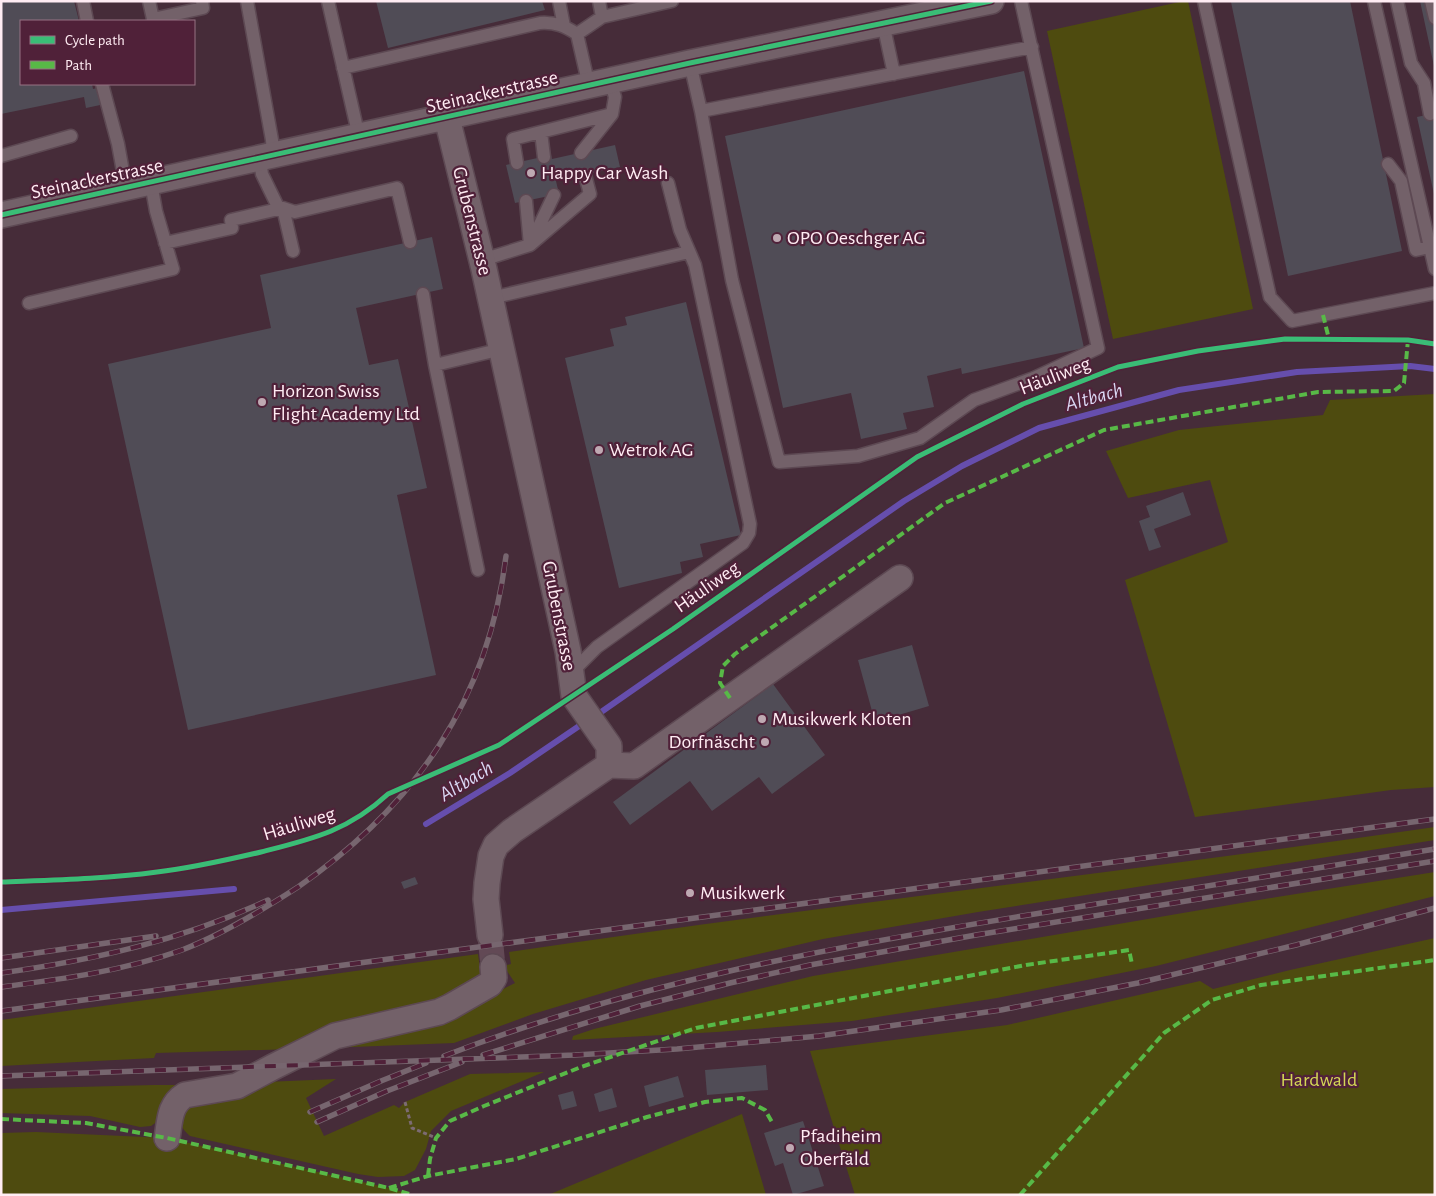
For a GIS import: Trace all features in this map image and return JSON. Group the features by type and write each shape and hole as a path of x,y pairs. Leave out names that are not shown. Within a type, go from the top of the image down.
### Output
{"street":[{"name":"Steinackerstrasse","path":"1,214 151,183 690,63 991,1"},
{"name":"Grubenstrasse","path":"447,118 491,298 568,651 574,696 609,746 609,765"},
{"path":"490,935 486,883 491,856 496,845 512,831 609,765 634,766 900,578"},
{"path":"167,1138 173,1107 185,1095 238,1086 335,1036 439,1012 490,984 494,978 493,967"}],"lane":[{"path":"83,1 87,20"},
{"path":"149,1 153,19 203,8 202,1"},
{"path":"247,1 272,140 262,174 281,208 293,251"},
{"path":"328,1 359,137"},
{"path":"559,1 564,26"},
{"path":"599,1 602,17"},
{"path":"577,34 602,17 672,1"},
{"path":"690,63 732,280 780,462 858,456 920,438 974,400 1034,378 1098,348 1021,1"},
{"path":"1204,1 1270,298 1292,322 1435,293"},
{"path":"1374,1 1435,270"},
{"path":"1397,1 1411,64 1424,83 1430,114"},
{"path":"1431,1 1435,18"},
{"path":"343,68 540,23 550,22 564,26 577,34 599,84 615,97 612,114 581,152"},
{"path":"883,23 894,74"},
{"path":"700,111 1032,46"},
{"path":"102,85 118,144 126,188"},
{"path":"517,163 513,139 612,114"},
{"path":"541,132 544,157"},
{"path":"1,156 71,136"},
{"path":"1388,164 1401,182 1416,250 1430,248"},
{"path":"481,258 496,256 530,245 590,194 585,175"},
{"path":"29,303 173,269 153,198 151,183"},
{"path":"571,674 597,647 743,543 749,533 750,524 698,274 680,230 668,183"},
{"path":"165,243 232,228 231,220 281,208 295,212 397,188 410,242"},
{"path":"530,245 554,195"},
{"path":"526,201 530,245"},
{"path":"491,298 690,252"},
{"path":"423,294 435,365 478,570"},
{"path":"435,365 502,349"}],"path":[{"path":"405,1102 412,1128 436,1138"}],"green space":[{"path":"1188,1 1253,309 1113,339 1047,31"},
{"path":"1435,394 1435,787 1391,790 1195,817 1125,580 1228,542 1210,480 1128,498 1106,451 1179,430 1323,415 1330,400"},
{"path":"1435,827 1435,840 978,912 823,939 646,980 533,1014 454,1043 327,1048 443,1020 515,983 507,971 507,965 511,964 509,952 740,919"},
{"path":"1435,872 1435,896 1156,966 997,998 852,1021 717,1032 572,1040 573,1036 594,1029 813,976"},
{"name":"Hardwald","path":"1435,938 1435,1195 855,1195 810,1051 1007,1025 1200,981 1213,989"},
{"path":"478,954 480,968 484,968 485,975 448,1001 294,1049 156,1053 154,1058 1,1066 1,1020"},
{"path":"544,1072 451,1111 431,1131 426,1149 415,1170 404,1176 378,1177 358,1174 190,1136 183,1129 180,1120 180,1113 191,1104 225,1101 242,1095 265,1082 336,1079 306,1098 324,1136 394,1105 399,1108 405,1102 470,1074"},
{"path":"179,1085 158,1121 151,1126 140,1127 90,1116 1,1113 1,1089"},
{"path":"742,1114 766,1195 548,1195"},
{"path":"36,1132 167,1138 413,1195 1,1195 1,1133"}],"building":[{"path":"1,1 74,1 79,20 20,20 20,85 92,85 93,89 101,87 105,104 86,108 84,97 1,114"},
{"path":"376,1 542,1 545,10 388,48"},
{"path":"1350,1 1402,251 1288,276 1231,2"},
{"path":"1420,1 1435,1 1435,66 1434,66"},
{"path":"1024,71 1084,348 962,374 961,368 927,376 934,407 903,413 907,429 861,439 851,393 783,408 725,136"},
{"path":"1435,113 1435,194 1434,194 1417,117"},
{"path":"615,145 620,167 556,181 559,194 515,203 506,165 551,155 552,159"},
{"path":"432,237 443,289 356,308 369,365 398,359 427,488 397,495 436,675 188,730 108,364 271,328 260,275"},
{"path":"686,302 741,535 700,544 703,557 680,562 682,573 619,588 565,358 614,346 610,329 627,325 625,317"},
{"path":"1183,492 1191,515 1154,529 1161,547 1149,551 1139,521 1150,517 1146,506"},
{"path":"912,645 929,706 875,722 858,660"},
{"name":"Musikwerk Kloten","path":"773,684 825,755 772,794 759,777 712,811 690,781 630,825 613,802"},
{"path":"415,877 418,884 404,889 401,882"},
{"path":"766,1065 768,1090 707,1095 705,1070"},
{"path":"678,1076 684,1097 649,1107 644,1086"},
{"path":"612,1088 617,1107 599,1112 594,1094"},
{"path":"573,1091 577,1106 562,1110 558,1095"},
{"name":"Pfadiheim Oberfäld","path":"803,1121 824,1186 793,1195 783,1163 775,1166 764,1133"}],"waterway":[{"name":"Altbach","path":"594,717 904,501 962,466 1039,428 1179,390 1297,372 1410,366 1435,369"},
{"name":"Altbach","path":"426,824 510,773 585,722"},
{"name":"Altbach","path":"1,910 234,889"}],"tunnel":[{"path":"490,935 493,967"}],"railway":[{"path":"1,987 115,969 182,950 212,937 256,913 298,887 340,855 378,821 411,784 440,745 463,702 482,657 497,608 506,556"},
{"path":"1,1011 1435,819"},
{"path":"444,1056 591,1006 666,986 818,952 970,925 1435,849"},
{"path":"483,1055 640,1006 810,965 976,935 1435,861"},
{"path":"1,973 70,962 138,947 204,926 268,900"},
{"path":"1,1076 575,1055 677,1049 819,1036 1001,1010 1138,983 1296,945 1435,908"},
{"path":"1,958 156,936"},
{"path":"317,1122 387,1091 462,1062"},
{"path":"310,1112 426,1063"}],"marked path":[{"path":"1323,315 1329,339"},
{"path":"730,698 720,683 723,666 735,654 945,503 1104,430 1318,392 1394,391 1404,383 1408,340"},
{"path":"428,1176 430,1159 436,1138 450,1121 581,1067 696,1028 1026,965 1129,950 1132,964"},
{"path":"1020,1195 1164,1033 1212,1000 1261,985 1435,960"},
{"path":"389,1188 428,1176 516,1159 647,1117 705,1102 742,1098 765,1110 772,1122"},
{"path":"1,1119 86,1123 167,1138 413,1195"}],"cycle path":[{"path":"1,215 690,63 991,1"},
{"name":"Häuliweg","path":"1,882 98,878 183,868 261,852 297,843 329,832 358,817 388,794 499,745 673,629 917,457 1023,404 1118,367 1198,351 1285,339 1408,340 1435,344"}],"place":[{"name":"Happy Car Wash","path":"531,173"},
{"name":"OPO Oeschger AG","path":"777,238"},
{"name":"Horizon Swiss Flight Academy Ltd","path":"262,402"},
{"name":"Wetrok AG","path":"599,450"},
{"name":"Musikwerk Kloten","path":"762,719"},
{"name":"Dorfnäscht","path":"765,742"},
{"name":"Musikwerk","path":"690,893"},
{"name":"Pfadiheim Oberfäld","path":"790,1148"}]}
